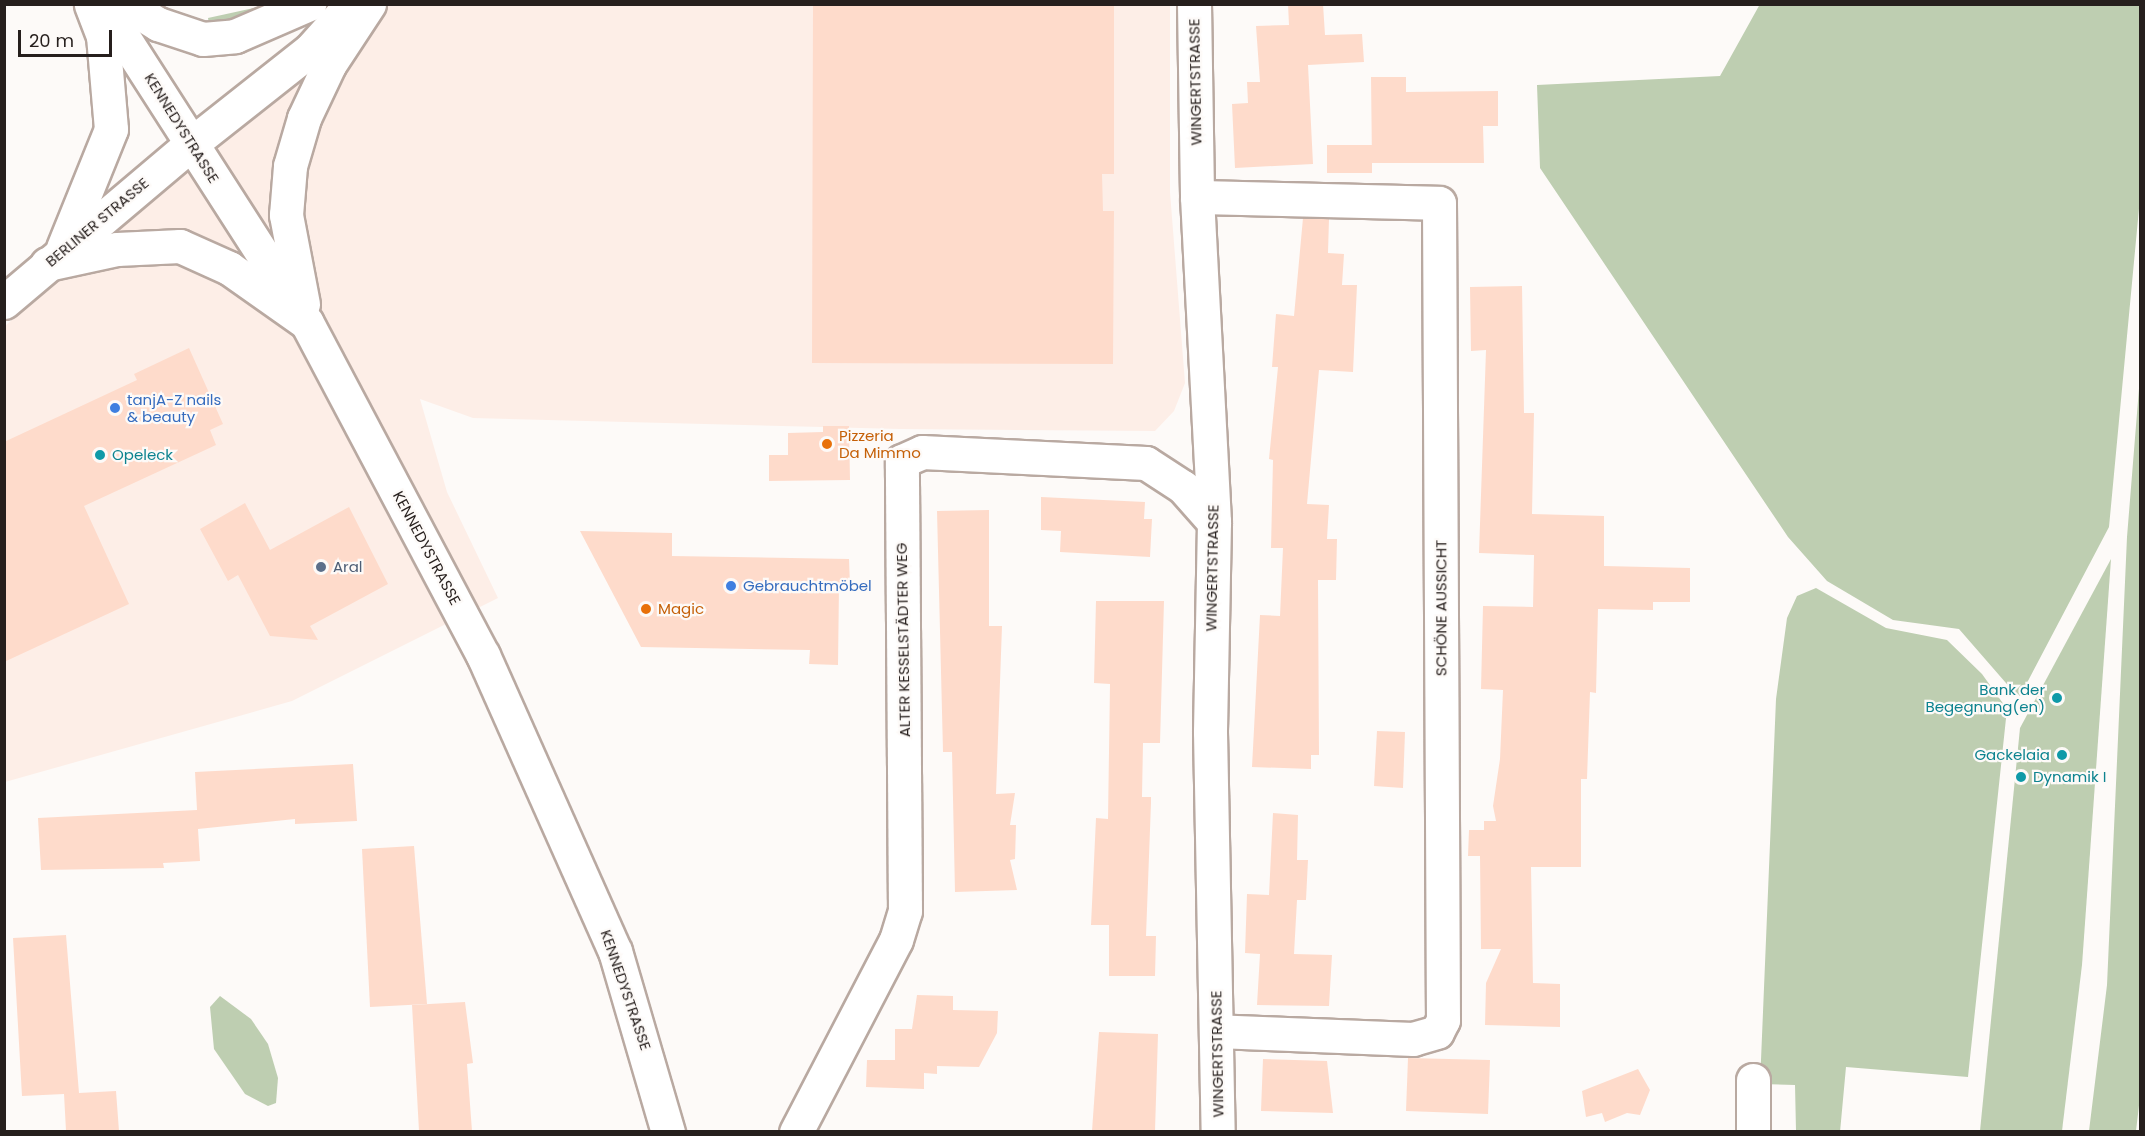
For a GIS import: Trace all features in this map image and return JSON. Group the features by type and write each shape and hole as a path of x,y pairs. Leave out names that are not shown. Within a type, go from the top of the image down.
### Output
{"street":[{"path":"55,256 111,129 103,36 91,4"},
{"name":"KENNEDYSTRASSE","path":"102,4 306,323 455,600 563,828 615,951 669,1131"},
{"path":"126,4 158,24 203,39 235,36 309,4"},
{"name":"BERLINER STRASSE","path":"4,302 55,256 310,50 352,4"},
{"path":"306,323 286,214 286,181 309,107 369,4"},
{"name":"WINGERTSTRASSE","path":"1194,4 1197,197 1214,522 1210,732 1218,1131"},
{"name":"SCHÖNE AUSSICHT","path":"1197,197 1439,203 1443,1020 1437,1032 1413,1039 1217,1031"},
{"path":"55,256 117,249 180,246 229,268 306,323"},
{"name":"ALTER KESSELSTÄDTER WEG","path":"796,1131 897,940 905,911 902,461 922,452 1146,463 1183,487 1214,522"},
{"path":"1753,1080 1753,1131"}],"shaded area":[{"path":"377,5 1170,5 1170,192 1185,383 1174,411 1155,431 900,429 473,418 420,399 447,492 498,598 292,701 5,782 5,326"}],"green space":[{"path":"1760,4 2140,5 2140,198 2109,527 2019,698 1959,629 1893,620 1827,581 1788,537 1540,168 1537,85 1720,76"},
{"path":"267,5 255,20 209,24 208,18"},
{"path":"2140,376 2140,1097 2136,1131 2089,1131 2107,985 2127,537"},
{"path":"2111,559 2082,965 2062,1131 1980,1131 2020,728"},
{"path":"1816,588 1886,628 1947,640 1982,674 2007,709 1968,1077 1846,1067 1840,1132 1796,1131 1795,1085 1760,1084 1776,699 1787,618 1797,596"},
{"path":"220,996 251,1019 268,1044 278,1078 276,1103 268,1106 245,1094 214,1049 210,1007"}],"building":[{"path":"813,4 1114,4 1114,174 1102,174 1103,211 1114,211 1113,364 812,363"},
{"path":"1288,4 1323,4 1325,35 1362,34 1364,62 1308,65 1313,164 1235,168 1232,104 1248,103 1247,82 1260,82 1256,26 1289,25"},
{"path":"1371,77 1406,77 1406,92 1498,91 1498,126 1483,126 1484,163 1372,163"},
{"path":"1327,145 1372,145 1372,173 1327,173"},
{"path":"1303,218 1329,219 1328,253 1344,254 1342,285 1357,285 1353,372 1319,370 1307,504 1329,505 1327,539 1337,539 1336,580 1318,580 1319,755 1311,755 1311,769 1252,767 1260,615 1280,616 1283,548 1271,548 1273,460 1269,459 1278,367 1272,367 1276,314 1294,316"},
{"path":"1522,286 1524,413 1534,413 1532,514 1604,516 1604,566 1690,568 1690,602 1653,602 1653,610 1598,609 1596,693 1590,692 1587,779 1581,779 1581,867 1531,867 1533,983 1560,984 1560,1027 1485,1025 1486,983 1501,949 1481,949 1480,856 1468,856 1469,830 1484,830 1484,821 1496,821 1493,806 1500,759 1503,690 1481,689 1483,606 1533,607 1534,555 1479,553 1486,350 1471,351 1470,287"},
{"name":"Opeleck","path":"189,348 223,424 210,430 216,445 84,506 129,604 4,662 4,442 137,380 134,374"},
{"path":"823,426 849,426 850,480 769,481 769,455 788,455 788,433 823,432"},
{"path":"1041,497 1145,502 1144,519 1152,519 1150,557 1060,552 1061,531 1041,530"},
{"path":"245,503 270,550 349,507 388,584 310,626 318,640 270,636 238,575 228,581 200,529"},
{"path":"989,510 989,626 1002,626 996,794 1015,793 1010,825 1016,825 1015,859 1010,860 1017,890 955,892 952,752 943,752 937,511"},
{"path":"580,531 672,533 672,556 849,559 850,586 839,586 838,665 809,664 810,650 641,647"},
{"path":"1096,601 1164,601 1160,743 1143,743 1142,797 1151,797 1146,936 1156,936 1155,976 1109,976 1109,925 1091,925 1096,818 1108,819 1110,684 1094,683"},
{"path":"1377,731 1405,732 1403,788 1374,786"},
{"path":"353,764 357,821 295,824 295,819 198,829 200,861 163,863 164,868 41,870 38,818 197,810 195,772"},
{"path":"1273,813 1298,815 1297,860 1308,860 1306,900 1297,900 1294,954 1332,955 1329,1006 1257,1005 1260,954 1245,953 1247,894 1269,895"},
{"path":"414,846 427,1004 370,1007 362,849"},
{"path":"66,935 79,1093 116,1091 119,1131 66,1131 64,1094 22,1096 13,938"},
{"path":"917,995 953,996 953,1010 998,1011 997,1033 979,1067 937,1066 937,1074 924,1073 924,1089 866,1087 867,1060 895,1060 895,1029 912,1029"},
{"path":"465,1002 473,1063 467,1064 472,1131 419,1131 412,1005"},
{"path":"1099,1032 1158,1034 1155,1131 1092,1131"},
{"path":"1408,1058 1490,1060 1488,1114 1406,1111"},
{"path":"1263,1059 1327,1061 1333,1113 1261,1111"},
{"path":"1638,1069 1650,1090 1640,1115 1627,1113 1605,1122 1602,1113 1586,1117 1582,1091"}],"place":[{"name":"tanjA-Z nails & beauty","path":"115,408"},
{"name":"Pizzeria Da Mimmo","path":"827,444"},
{"name":"Opeleck","path":"100,455"},
{"name":"Aral","path":"321,567"},
{"name":"Gebrauchtmöbel","path":"731,586"},
{"name":"Magic","path":"646,609"},
{"name":"Bank der Begegnung(en)","path":"2057,698"},
{"name":"Gackelaia","path":"2062,755"},
{"name":"Dynamik I","path":"2021,777"}]}
